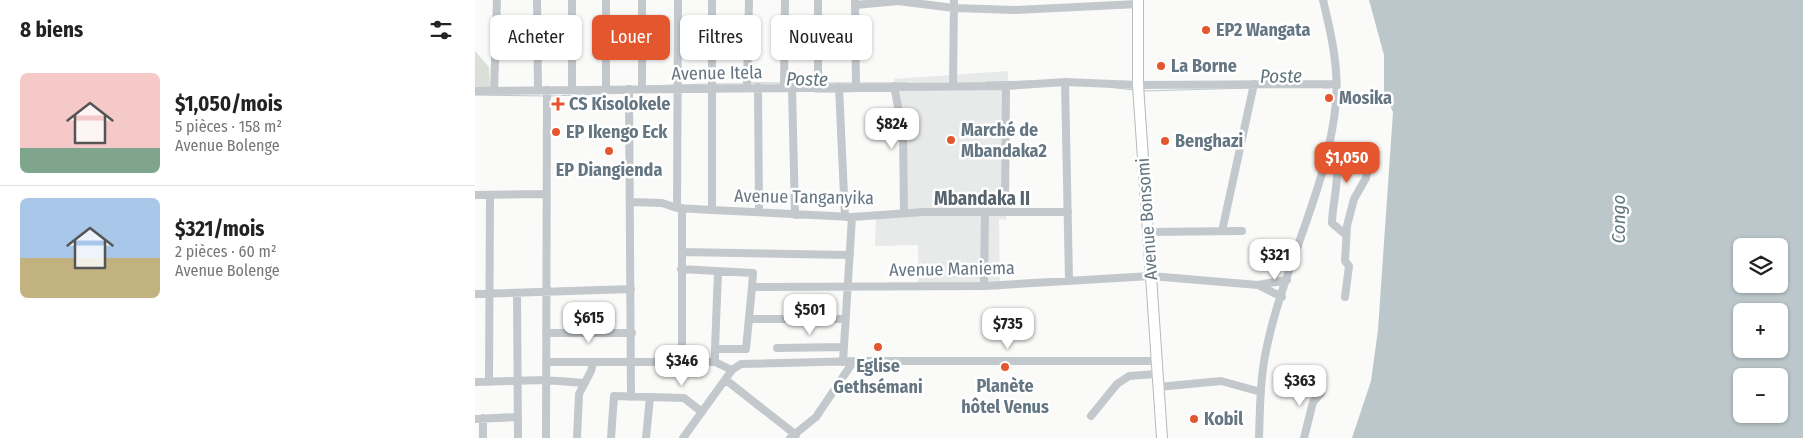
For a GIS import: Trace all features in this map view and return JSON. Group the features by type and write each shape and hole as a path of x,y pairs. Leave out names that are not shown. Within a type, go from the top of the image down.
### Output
{"main road":[{"name":"Avenue Bonsomi","path":"1138,2 1138,85 1156,374 1162,438"}],"street":[{"path":"494,91 497,0"},
{"path":"537,0 538,91"},
{"path":"572,0 572,90"},
{"path":"606,0 606,89"},
{"path":"642,0 642,89"},
{"path":"678,0 677,88 679,208 682,252 682,364"},
{"path":"712,0 712,210"},
{"path":"747,87 749,0"},
{"path":"785,0 795,215"},
{"path":"818,0 818,87"},
{"path":"1259,438 1261,392 1266,350 1329,148 1336,84 1331,33 1323,0"},
{"path":"856,86 855,2 898,1 1015,10 1138,2"},
{"path":"953,87 954,4"},
{"path":"1065,82 1069,280"},
{"name":"Avenue Itela","path":"475,91 711,87 953,87 1065,82 1138,85 1336,84"},
{"path":"1222,231 1254,84"},
{"path":"839,86 850,255 843,362"},
{"path":"894,86 903,133 903,212"},
{"path":"1005,211 1006,86"},
{"path":"759,87 759,211"},
{"path":"629,89 631,397"},
{"path":"546,438 546,380 548,362 545,194 547,90"},
{"path":"1329,148 1336,156 1337,172 1331,204 1332,223 1346,235"},
{"path":"1345,297 1349,266 1345,261 1346,235 1354,199 1366,178 1370,156"},
{"path":"475,196 545,194"},
{"path":"489,382 490,196"},
{"name":"Avenue Tanganyika","path":"631,202 662,203 679,208 849,217 903,212 1068,212"},
{"path":"984,286 985,212"},
{"path":"1148,232 1242,232"},
{"path":"682,252 850,255"},
{"path":"681,270 753,273 746,349 715,349"},
{"path":"715,362 718,272"},
{"name":"Avenue Maniema","path":"752,287 847,285 984,286 1151,276 1258,285"},
{"path":"1258,285 1287,280"},
{"path":"1258,285 1281,297"},
{"path":"475,294 631,289"},
{"path":"517,293 518,438"},
{"path":"749,320 845,319"},
{"path":"546,333 631,333"},
{"path":"777,348 843,347"},
{"path":"683,438 733,370 741,364 1156,361"},
{"path":"548,362 632,364 715,362 733,370"},
{"path":"726,380 793,437 816,417 853,362"},
{"path":"577,438 579,394 593,363"},
{"path":"1091,416 1117,384 1129,376 1156,374"},
{"path":"475,382 546,380 584,383"},
{"path":"1157,387 1221,382 1261,392"},
{"path":"1304,438 1313,402 1321,393"},
{"path":"611,438 614,396 684,398 702,412"},
{"path":"646,438 650,397"},
{"path":"483,438 479,418 518,417"}],"shaded area":[{"path":"475,51 489,67 490,87 475,87"},
{"path":"1008,71 1006,220 999,219 1000,290 918,288 918,245 875,246 876,214 902,210 902,132 894,79"}],"water":[{"name":"Congo","path":"1369,0 1803,0 1803,438 1352,438 1371,381 1378,330 1393,112 1384,93 1384,55"}],"waterway":[{"path":"986,82 1032,81"},
{"path":"788,83 814,82"},
{"path":"751,83 782,83"},
{"path":"821,83 852,83"},
{"path":"858,83 892,83"},
{"path":"896,83 907,83"},
{"path":"681,85 709,84"},
{"path":"716,84 744,84"},
{"path":"646,86 674,85"},
{"name":"Poste","path":"1108,87 1134,90"},
{"name":"Poste","path":"1144,91 1250,88"},
{"name":"Poste","path":"1324,88 1330,88"},
{"name":"Poste","path":"843,92 874,91"},
{"name":"Poste","path":"815,92 836,92"},
{"name":"Poste","path":"551,96 627,93"},
{"name":"Poste","path":"475,95 544,96"},
{"path":"1146,127 1151,195"}],"place":[{"name":"EP2 Wangata","path":"1206,30"},
{"name":"La Borne","path":"1161,66"},
{"name":"Mosika","path":"1329,98"},
{"name":"CS Kisolokele","path":"558,104"},
{"name":"EP Ikengo Eck","path":"556,132"},
{"name":"Marché de Mbandaka2","path":"951,140"},
{"name":"Benghazi","path":"1165,141"},
{"name":"EP Diangienda","path":"609,151"},
{"name":"Eglise Gethsémani","path":"878,347"},
{"name":"Planète hôtel Venus","path":"1005,367"},
{"name":"Kobil","path":"1194,419"}],"district":[{"name":"Mbandaka II","path":"982,198"}]}
